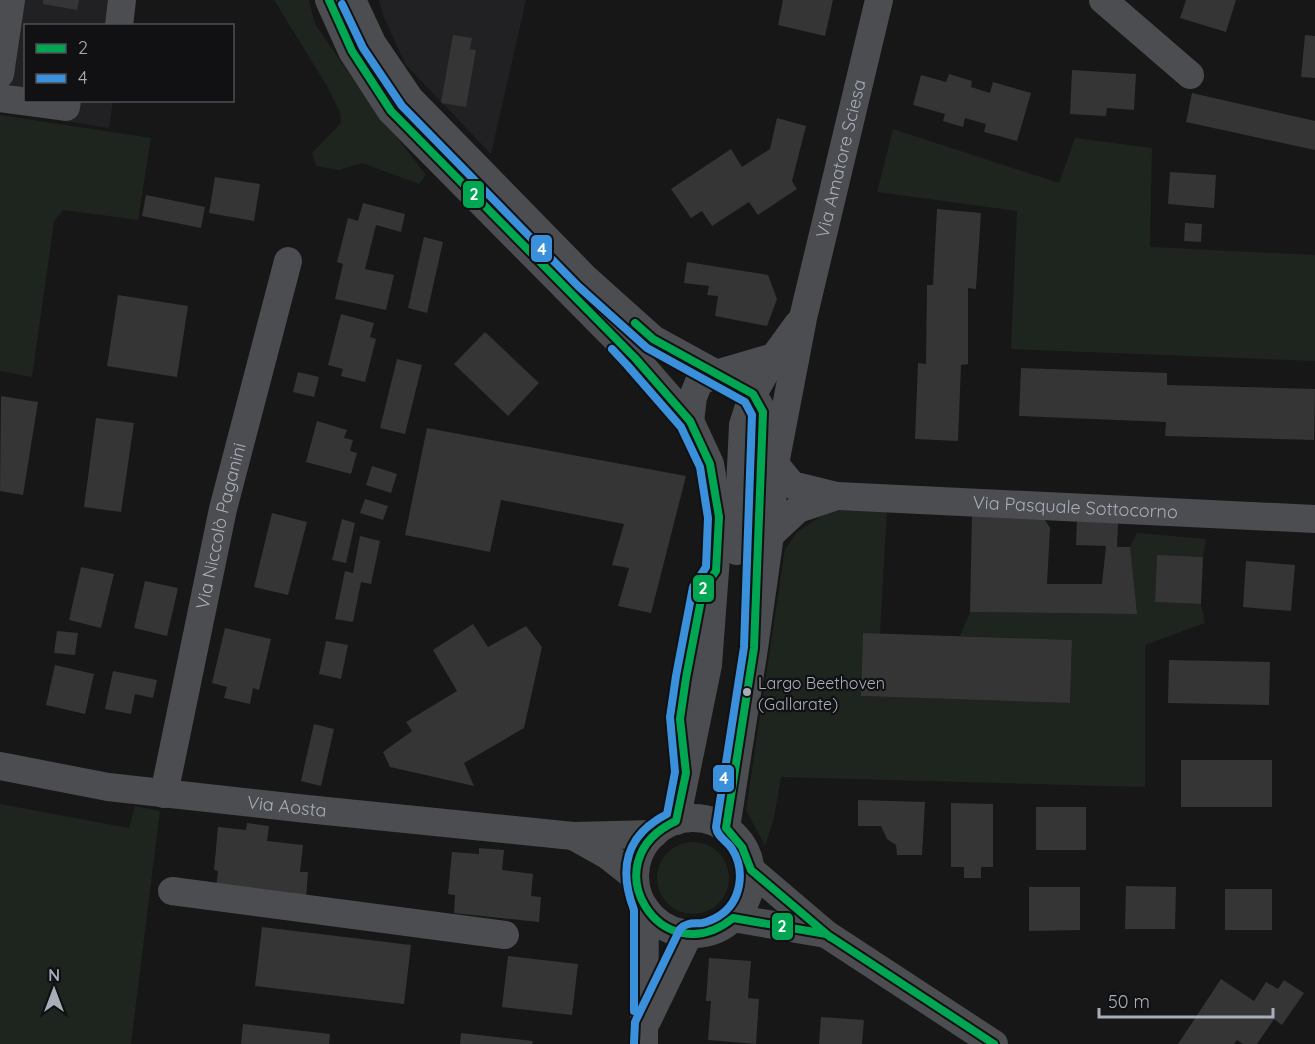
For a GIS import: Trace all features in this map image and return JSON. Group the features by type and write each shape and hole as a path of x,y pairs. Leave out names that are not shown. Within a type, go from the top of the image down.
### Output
{"street":[{"path":"0,74 12,0"},
{"path":"119,24 122,0"},
{"name":"Via Amatore Sciesa","path":"328,0 352,51 391,111 635,358 690,421 710,464 719,517 708,665"},
{"path":"352,0 372,43 410,99 586,279 653,339 753,393"},
{"name":"Via Amatore Sciesa","path":"726,828 770,535 775,464 803,318 879,0"},
{"path":"1103,0 1190,75"},
{"path":"0,98 24,101"},
{"path":"29,102 66,107 67,102"},
{"name":"Via Niccolò Paganini","path":"165,794 223,509 288,261"},
{"name":"Via Amatore Sciesa","path":"665,827 686,773 708,665 736,573 743,424 753,393 774,357 803,318"},
{"path":"690,421 693,397 699,382 716,374 774,357"},
{"name":"Via Amatore Sciesa","path":"753,393 763,412 754,648"},
{"name":"Via Pasquale Sottocorno","path":"775,464 792,484 837,496 1315,519"},
{"name":"Via Pasquale Sottocorno","path":"770,535 798,509 837,496"},
{"name":"Via Amatore Sciesa","path":"686,773 680,719 686,678 703,589 716,571"},
{"name":"Via Aosta","path":"0,765 108,787 573,836 665,827"},
{"path":"688,819 714,822 726,828 744,847 749,858 751,885 741,909 733,918 714,931 702,934 689,934 663,926 645,908 638,893 635,878 642,850 665,827 688,819"},
{"name":"Via Aosta","path":"573,836 607,855 635,878"},
{"path":"751,870 825,934 994,1044"},
{"path":"172,891 505,935"},
{"path":"645,908 645,1035"},
{"path":"733,918 825,934"},
{"path":"645,1035 689,934"}],"shaded area":[{"path":"0,0 129,0 125,24 24,24 24,102 113,102 109,128 0,111"},
{"path":"274,0 309,0 315,24 360,89 426,175 419,184 362,163 339,170 316,166 312,153 341,123 340,112 327,86"},
{"path":"379,0 526,0 491,154 405,64 383,15"},
{"path":"0,115 151,138 138,220 63,210 54,222 32,377 0,371"},
{"path":"893,129 1059,183 1075,138 1152,148 1150,247 1315,255 1315,361 1011,349 1017,211 877,192"},
{"path":"887,510 880,633 863,633 861,696 1070,703 1072,640 960,636 970,612 1136,614 1130,547 1137,533 1206,539 1203,557 1157,556 1155,602 1201,604 1205,623 1145,645 1145,787 781,777 774,818 765,846 746,810 785,549 798,531 829,511"},
{"path":"0,804 129,828 135,806 160,811 131,1044 0,1044"},
{"path":"700,842 719,852 727,864 729,878 727,892 719,904 707,912 686,914 667,904 659,892 657,871 667,852 679,844"}],"building":[{"path":"43,0 79,0 77,10 43,4"},
{"path":"783,0 833,0 825,36 778,25"},
{"path":"1186,0 1236,0 1226,32 1180,18"},
{"path":"453,35 472,38 470,49 476,50 466,107 441,103"},
{"path":"1305,35 1315,36 1315,78 1301,77"},
{"path":"1072,70 1136,74 1134,110 1107,108 1106,116 1070,114"},
{"path":"949,74 972,81 971,87 990,93 993,82 1031,93 1017,141 984,132 986,124 965,118 963,127 943,121 945,114 913,105 921,75 946,82"},
{"path":"1192,93 1315,121 1315,150 1186,122"},
{"path":"777,118 806,126 792,181 797,189 758,215 749,202 712,226 702,211 691,218 671,189 731,149 742,167 770,149"},
{"path":"1170,172 1216,175 1214,208 1168,204"},
{"path":"215,177 260,184 254,221 209,213"},
{"path":"146,195 205,207 201,228 142,216"},
{"path":"363,203 405,214 401,232 376,225 365,269 394,275 386,310 335,299 343,264 337,262 348,218 358,221"},
{"path":"937,209 981,213 976,289 968,288 968,364 961,365 958,441 915,439 918,363 926,364 927,285 933,285"},
{"path":"1185,223 1202,224 1201,242 1184,241"},
{"path":"424,237 443,242 427,313 408,308"},
{"path":"687,262 768,275 777,299 767,326 715,316 718,296 707,295 709,286 684,283"},
{"path":"118,295 188,306 177,377 107,366"},
{"path":"341,314 374,323 370,337 376,339 365,382 341,376 343,369 328,365"},
{"path":"485,332 539,383 508,416 454,364"},
{"path":"397,359 422,365 405,434 380,428"},
{"path":"1021,368 1167,373 1167,385 1315,389 1314,440 1165,436 1166,422 1019,416"},
{"path":"298,372 319,377 314,397 293,392"},
{"path":"1,396 38,402 23,495 0,491"},
{"path":"96,418 134,423 121,512 84,507"},
{"path":"317,421 347,430 344,438 353,440 350,451 357,453 351,474 306,462"},
{"path":"427,428 686,476 651,613 618,606 629,568 612,565 624,524 501,500 490,552 405,535"},
{"path":"372,466 397,474 391,493 366,485"},
{"path":"365,499 388,506 383,520 360,513"},
{"path":"272,513 307,522 288,595 254,587"},
{"path":"972,514 1043,517 1050,528 1047,584 1102,584 1106,546 1076,545 1077,521 1118,523 1117,547 1130,547 1137,614 970,612"},
{"path":"342,519 355,523 346,563 332,560"},
{"path":"360,536 380,541 371,584 361,582 353,622 335,619 345,571 353,573"},
{"path":"1157,555 1203,557 1201,604 1155,602"},
{"path":"1246,561 1295,565 1291,611 1243,607"},
{"path":"81,567 114,574 101,628 69,620"},
{"path":"145,581 178,588 167,636 134,628"},
{"path":"473,624 488,647 526,626 542,647 524,728 464,763 474,786 390,767 383,752 412,731 406,722 457,691 433,650"},
{"path":"225,628 271,639 259,690 253,688 250,704 224,698 227,687 212,683"},
{"path":"57,631 78,633 75,655 54,653"},
{"path":"863,633 1072,640 1070,703 861,696"},
{"path":"326,641 348,645 341,679 319,674"},
{"path":"1169,660 1270,662 1269,705 1168,703"},
{"path":"55,665 94,674 85,714 46,705"},
{"path":"113,671 157,680 153,698 135,694 131,714 105,709"},
{"path":"314,724 334,729 321,786 301,781"},
{"path":"1181,760 1272,760 1272,807 1181,807"},
{"path":"858,800 925,802 922,855 897,855 896,845 887,839 881,826 858,826"},
{"path":"951,803 993,804 993,867 981,867 981,878 964,878 964,867 951,867"},
{"path":"1036,807 1086,807 1086,850 1036,850"},
{"path":"247,823 269,826 267,841 303,845 300,872 308,872 306,899 216,889 218,871 214,870 218,827 246,830"},
{"path":"479,848 504,850 502,870 533,874 531,896 541,897 539,922 454,913 455,895 448,894 452,852 479,854"},
{"path":"1126,886 1176,887 1175,929 1125,929"},
{"path":"1029,887 1080,887 1080,930 1029,931"},
{"path":"1225,889 1272,889 1272,930 1225,930"},
{"path":"262,927 411,945 404,1004 255,986"},
{"path":"508,956 578,964 572,1015 502,1007"},
{"path":"709,958 751,961 748,998 759,999 756,1044 708,1040 711,1001 706,1001"},
{"path":"1221,979 1254,1001 1266,982 1278,989 1284,980 1304,993 1282,1025 1274,1019 1257,1044 1243,1044 1237,1040 1234,1044 1178,1044"},
{"path":"821,1017 864,1020 862,1044 819,1044"},
{"path":"243,1024 330,1034 329,1044 241,1044"},
{"path":"461,1033 533,1041 532,1044 460,1044"}],"transit line":[{"name":"2","path":"329,0 352,51 391,111 635,358 690,421 710,464 719,517 716,571 703,589 686,678 680,719 686,773 676,821 651,839 638,861 637,885 645,906 661,923 682,933 707,932 733,918 826,934 994,1044"},
{"name":"4","path":"342,4 363,48 402,106 578,286 647,348 745,402 752,415 744,647 716,827 718,834 730,846 736,858 740,876 739,886 732,903 719,916 704,923 688,924 680,929 635,1022 634,1043"},
{"name":"2","path":"635,323 653,339 753,394 763,412 754,648 726,828 742,847 751,870 830,937"},
{"name":"4","path":"612,349 681,427 700,467 708,518 706,567 693,587 670,717 675,772 667,814 642,832 629,854 627,867 629,895 634,910 634,1011"}],"place":[{"name":"Largo Beethoven (Gallarate)","path":"747,692"}]}
